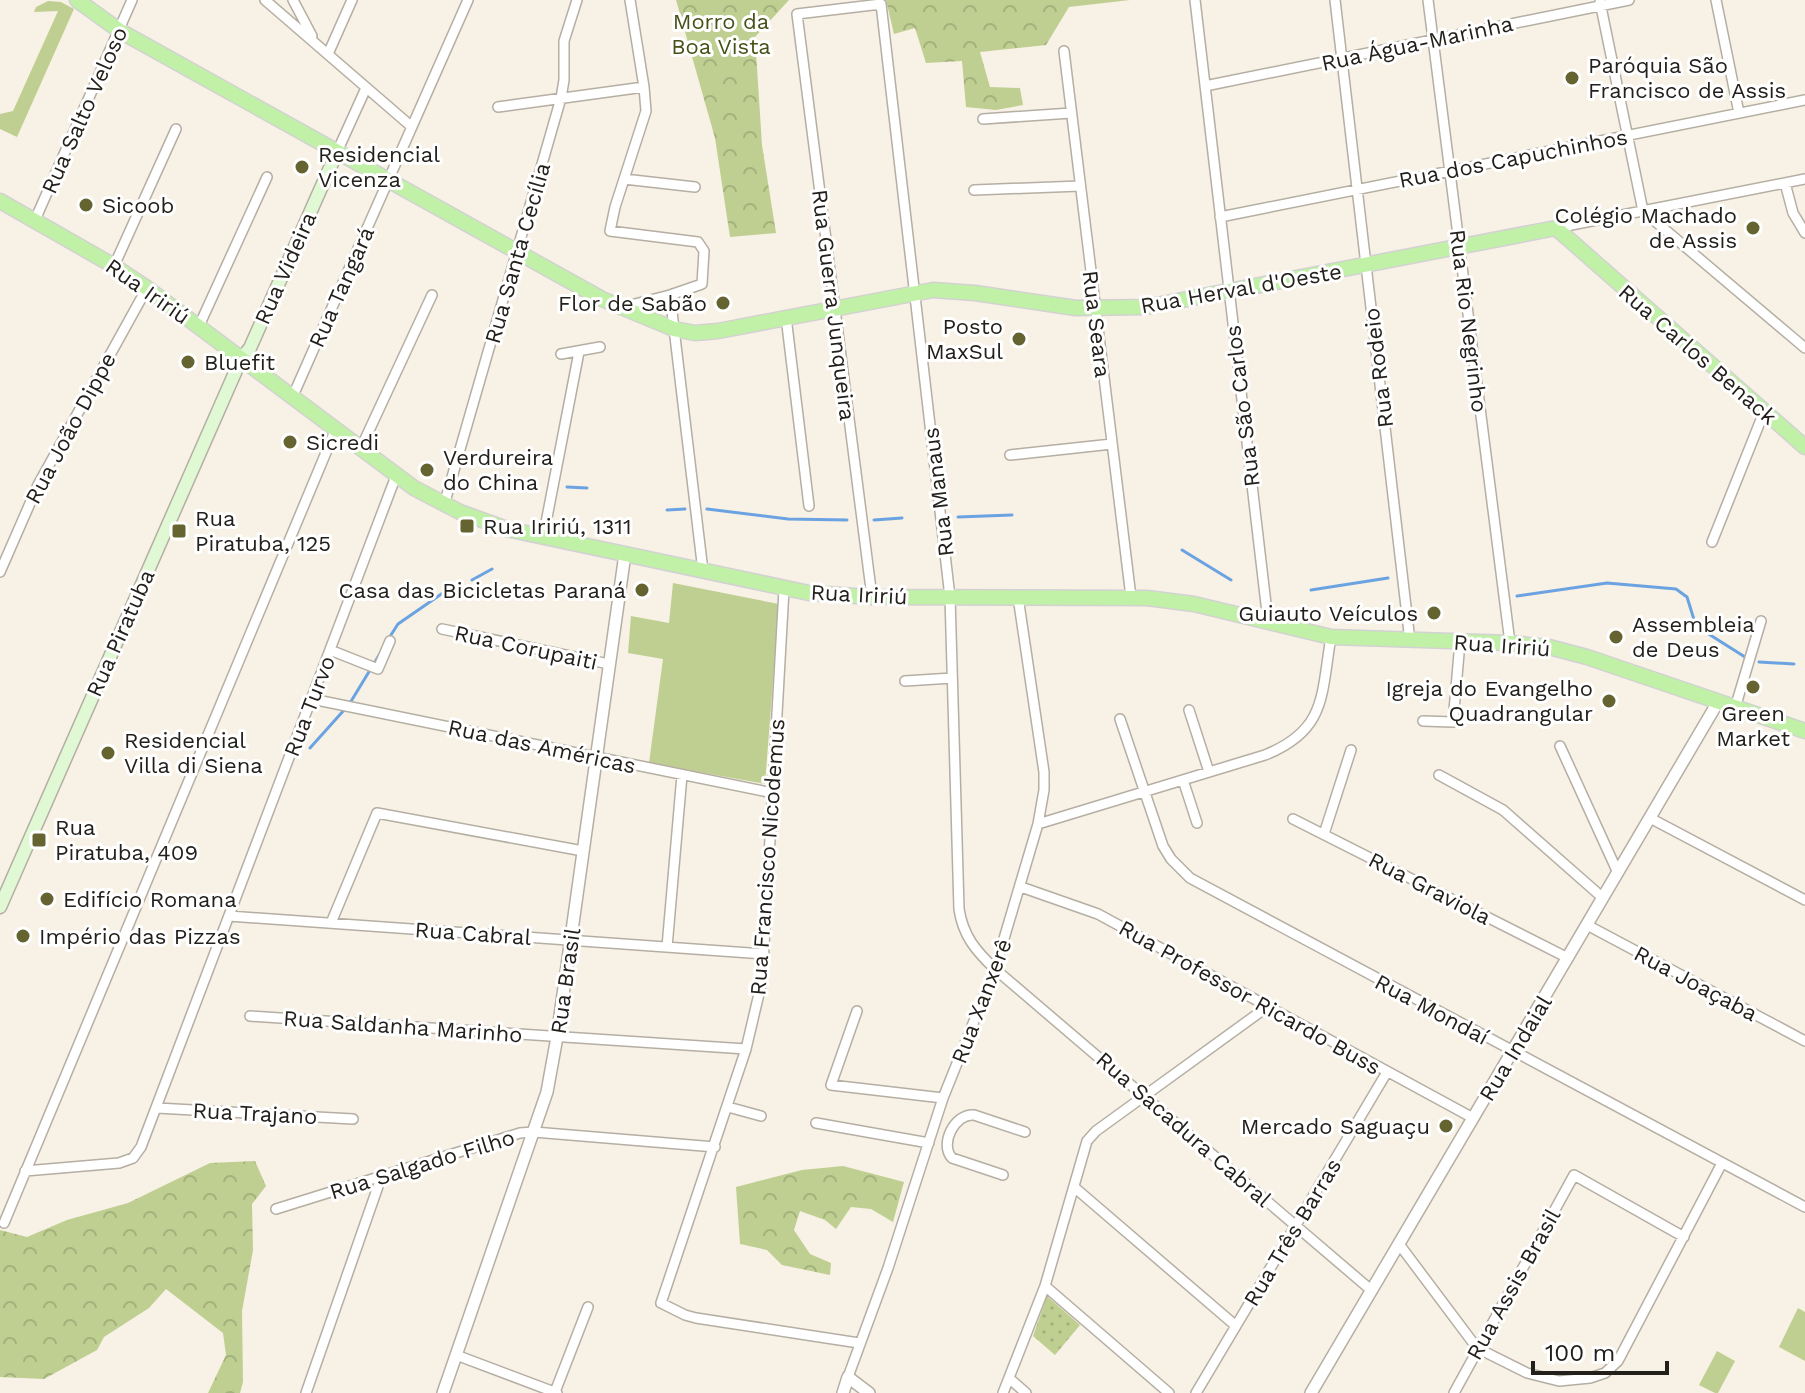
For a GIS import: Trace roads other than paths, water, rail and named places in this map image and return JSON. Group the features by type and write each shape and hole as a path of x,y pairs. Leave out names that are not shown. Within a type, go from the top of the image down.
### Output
{"main road":[{"name":"Rua Herval d'Oeste","path":"77,0 120,31 583,289 674,329 707,333 914,292 961,292 1096,309 1146,307 1556,228"},
{"name":"Rua Videira","path":"241,359 250,348 337,152"},
{"name":"Rua Iririú","path":"0,201 147,288 396,476 444,505 490,524 784,589 831,595 1131,597 1182,602 1331,637 1510,643 1567,650 1805,731"},
{"name":"Rua Carlos Benack","path":"1556,228 1805,447"},
{"name":"Rua Piratuba","path":"0,907 241,359"}],"street":[{"name":"Rua Salto Veloso","path":"35,220 132,0"},
{"path":"265,0 412,127"},
{"path":"293,0 315,43"},
{"path":"328,54 352,0"},
{"name":"Rua Tangará","path":"292,398 468,0"},
{"name":"Rua Santa Cecília","path":"444,505 561,98 564,41 577,0"},
{"path":"621,308 702,284 702,245 698,242 610,231 644,121 644,87 630,0"},
{"name":"Rua São Carlos","path":"1195,0 1268,621"},
{"name":"Rua Rodeio","path":"1335,0 1410,641"},
{"name":"Rua Rio Negrinho","path":"1428,0 1510,643"},
{"name":"Rua Água-Marinha","path":"1205,86 1601,3 1629,0"},
{"path":"1716,0 1739,113"},
{"path":"1601,3 1643,211 1805,348"},
{"name":"Rua Manaus","path":"797,14 881,4 950,597 959,909 968,939 995,969"},
{"name":"Rua Guerra Junqueira","path":"797,14 872,597"},
{"name":"Rua Seara","path":"1064,51 1131,597"},
{"path":"498,107 644,87"},
{"name":"Rua Videira","path":"337,152 366,88"},
{"name":"Rua dos Capuchinhos","path":"1220,217 1805,100"},
{"path":"983,119 1071,113"},
{"path":"114,266 176,129"},
{"path":"199,326 267,177"},
{"path":"624,179 695,187"},
{"name":"Rua Herval d'Oeste","path":"1556,228 1805,179"},
{"path":"1785,183 1793,213 1805,233"},
{"path":"974,190 1080,186"},
{"name":"Rua João Dippe","path":"0,572 52,458 147,288"},
{"path":"360,450 432,295"},
{"path":"670,295 703,571"},
{"path":"786,317 809,506"},
{"path":"561,354 600,347"},
{"path":"543,538 579,352"},
{"path":"1712,542 1764,412"},
{"path":"4,1223 335,431"},
{"path":"1010,455 1112,444"},
{"name":"Rua Turvo","path":"25,1171 119,1163 133,1158 141,1147 396,476"},
{"name":"Rua Brasil","path":"443,1393 547,1092 625,554"},
{"name":"Rua Francisco Nicodemus","path":"784,589 764,954 759,993 728,1107 661,1303 696,1318 859,1343"},
{"name":"Rua Xanxerê","path":"843,1393 888,1268 943,1098 995,969 1043,802 1044,772 1018,597"},
{"path":"1735,708 1761,621"},
{"name":"Rua Corupaiti","path":"442,629 609,664"},
{"path":"1038,824 1276,750 1312,723 1319,706 1331,637"},
{"path":"330,650 378,669 390,641"},
{"path":"1423,721 1453,722 1460,642"},
{"path":"905,681 952,678"},
{"name":"Rua das Américas","path":"312,699 773,793"},
{"name":"Rua Indaial","path":"1311,1393 1718,702"},
{"path":"1189,710 1209,772"},
{"name":"Rua Mondaí","path":"1120,719 1163,846 1190,878 1805,1207"},
{"path":"1560,746 1618,873"},
{"path":"1324,834 1351,750"},
{"path":"667,947 682,775"},
{"path":"1439,775 1503,810 1603,898"},
{"path":"1183,780 1197,823"},
{"path":"331,923 377,813 583,851"},
{"path":"1650,818 1805,900"},
{"name":"Rua Graviola","path":"1293,819 1568,958"},
{"name":"Rua Professor Ricardo Buss","path":"1021,887 1098,914 1473,1118"},
{"name":"Rua Cabral","path":"229,916 764,954"},
{"name":"Rua Joaçaba","path":"1587,925 1805,1041"},
{"name":"Rua Sacadura Cabral","path":"995,969 1371,1290"},
{"path":"1003,1393 1045,1286 1083,1148 1091,1135 1267,1007"},
{"path":"857,1011 831,1085 943,1098"},
{"name":"Rua Saldanha Marinho","path":"250,1016 746,1049"},
{"name":"Rua Três Barras","path":"1196,1393 1387,1072"},
{"path":"728,1107 761,1116"},
{"name":"Rua Trajano","path":"157,1108 353,1119"},
{"path":"1003,1175 952,1158 946,1147 954,1126 961,1117 974,1115 1025,1132"},
{"path":"936,1121 954,1126"},
{"path":"816,1123 929,1143"},
{"name":"Rua Salgado Filho","path":"276,1209 510,1135 534,1132 715,1147"},
{"path":"1399,1244 1477,1348 1541,1377 1559,1381 1605,1373 1618,1361 1722,1163"},
{"path":"306,1393 382,1175"},
{"name":"Rua Assis Brasil","path":"1454,1393 1574,1175 1684,1237"},
{"path":"1074,1187 1236,1326"},
{"path":"1045,1286 1169,1393"},
{"path":"456,1355 556,1392 588,1307"},
{"path":"848,1377 869,1393"},
{"path":"1010,1379 1026,1393"}],"waterway":[{"path":"567,487 587,488"},
{"path":"667,510 685,509"},
{"path":"707,509 788,519 847,520"},
{"path":"958,517 1012,515"},
{"path":"874,520 902,518"},
{"path":"1182,550 1231,580"},
{"path":"472,580 492,569"},
{"path":"1311,590 1388,578"},
{"path":"1517,596 1607,583 1676,589 1687,597 1696,626 1745,657"},
{"path":"389,638 398,624 450,588"},
{"path":"350,703 381,652"},
{"path":"1759,662 1794,664"},
{"path":"310,748 345,709"}],"place":[{"name":"Paróquia São Francisco de Assis","path":"1572,78"},
{"name":"Residencial Vicenza","path":"302,167"},
{"name":"Sicoob","path":"86,205"},
{"name":"Colégio Machado de Assis","path":"1753,228"},
{"name":"Flor de Sabão","path":"723,303"},
{"name":"Posto MaxSul","path":"1019,339"},
{"name":"Bluefit","path":"188,362"},
{"name":"Sicredi","path":"290,442"},
{"name":"Verdureira do China","path":"427,470"},
{"name":"Rua Iririú, 1311","path":"467,526"},
{"name":"Rua Piratuba, 125","path":"179,531"},
{"name":"Casa das Bicicletas Paraná","path":"642,590"},
{"name":"Guiauto Veículos","path":"1434,613"},
{"name":"Assembleia de Deus","path":"1616,637"},
{"name":"Green Market","path":"1753,687"},
{"name":"Igreja do Evangelho Quadrangular","path":"1609,701"},
{"name":"Residencial Villa di Siena","path":"108,753"},
{"name":"Rua Piratuba, 409","path":"39,840"},
{"name":"Edifício Romana","path":"47,899"},
{"name":"Império das Pizzas","path":"23,936"},
{"name":"Mercado Saguaçu","path":"1446,1126"}],"park label":[{"name":"Morro da Boa Vista","path":"721,34"}]}
